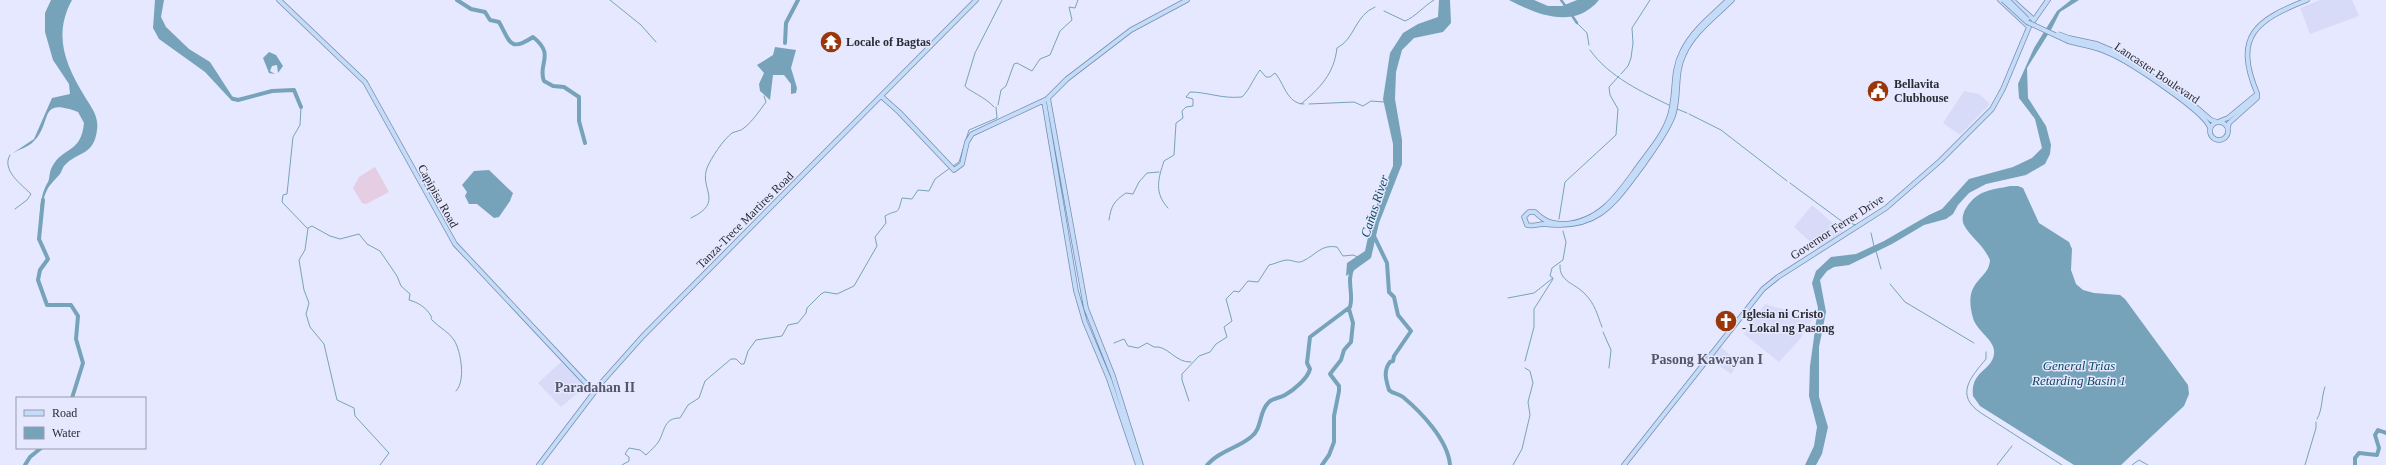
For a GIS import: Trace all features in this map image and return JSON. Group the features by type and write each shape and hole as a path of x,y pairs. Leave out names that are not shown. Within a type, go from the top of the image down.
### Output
{"main road":[{"name":"Capipisa Road","path":"279,0 365,82 455,244 594,392"},
{"name":"Tanza-Trece Martires Road","path":"539,465 594,392 643,336 976,0"},
{"path":"881,96 899,112 954,170 962,164 967,142 972,134 1044,101 1067,79 1132,30 1187,0"},
{"path":"1728,0 1687,42 1675,72 1673,104 1667,124 1658,139 1611,202 1596,215 1570,223 1550,223 1531,212 1524,216 1527,224 1558,227 1580,224 1598,217 1613,204 1669,126 1676,106 1679,68 1689,44 1732,0"},
{"path":"2000,0 2029,27"},
{"name":"Lancaster Boulevard","path":"2003,0 2027,22 2068,39 2114,55 2187,103 2208,123 2210,128"},
{"name":"Lancaster Boulevard","path":"2008,0 2033,23 2068,39 2097,44 2116,52 2189,101 2211,120 2219,122"},
{"path":"2012,0 2034,20"},
{"name":"Governor Ferrer Drive","path":"1624,465 1763,289 1778,277 1886,208 1940,161 1992,109 2003,89 2029,27 2048,0"},
{"path":"2257,93 2227,119 2210,128 2211,136 2219,140 2226,136 2229,123 2256,99 2257,93 2247,66 2247,52 2254,32 2275,13 2307,0"},
{"path":"1048,98 1084,304 1113,376 1136,447 1139,465"},
{"path":"1044,101 1076,291 1085,322 1109,379 1139,465"},
{"path":"2219,122 2228,128"},
{"path":"1535,224 1538,217"}],"shaded area":[{"path":"2320,0 2352,0 2359,16 2310,34 2300,8"},
{"path":"1964,91 1979,94 1990,104 1960,135 1943,123"},
{"path":"375,167 389,192 366,204 362,203 353,188 359,177"},
{"path":"1812,205 1844,233 1818,249 1794,227"},
{"path":"1765,304 1813,318 1800,339 1779,362 1744,334"},
{"path":"1720,346 1739,363 1731,374 1710,359"},
{"path":"561,362 585,387 561,407 538,383"}],"water":[{"path":"51,0 72,0 66,13 63,25 62,37 64,49 72,73 94,112 97,120 97,130 95,138 89,149 70,160 48,188 42,206 39,239 40,217 41,202 49,180 51,169 56,160 71,149 79,140 84,123 78,112 56,107 48,114 39,136 32,143 10,155 34,139 52,98 70,94 69,84 53,60 45,32 45,13"},
{"path":"155,0 164,0 161,17 166,27 189,49 210,62 232,96 238,100 232,101 205,72 159,39 153,28"},
{"path":"1439,0 1450,0 1451,23 1443,32 1414,38 1402,50 1396,72 1395,99 1402,140 1402,164 1379,223 1371,258 1346,276 1347,263 1365,251 1373,214 1393,166 1393,144 1383,99 1390,53 1403,33 1418,24 1438,17"},
{"path":"1509,0 1534,0 1548,6 1562,6 1577,0 1599,0 1589,9 1578,15 1556,17 1532,11"},
{"path":"2071,0 2079,0 2060,12 2052,28 2027,68 2028,98 2046,126 2051,145 2050,154 2045,164 2026,175 1986,184 1969,193 1958,205 1953,214 1946,219 1924,225 1892,244 1849,265 1834,267 1827,271 1820,280 1826,312 1819,347 1819,397 1828,427 1822,454 1816,465 1805,465 1814,446 1817,427 1809,396 1810,366 1818,308 1812,283 1816,271 1831,257 1856,254 1884,241 1942,209 1969,179 2013,167 2032,158 2042,148 2035,119 2019,98 2018,84 2034,48 2057,11"},
{"path":"775,47 796,50 791,68 797,88 796,93 791,94 791,84 784,75 773,75 770,100 760,91 759,84 764,73 757,65 773,55"},
{"path":"269,52 276,55 283,66 278,73 277,65 272,66 270,71 275,74 269,73 263,58"},
{"path":"489,170 513,193 510,201 499,217 494,218 477,204 469,204 465,196 467,192 462,185 474,171"},
{"name":"General Trias Retarding Basin 1","path":"2018,186 2023,188 2039,223 2069,242 2072,249 2071,270 2076,284 2083,290 2094,293 2120,295 2125,299 2188,385 2189,394 2184,406 2121,465 2074,465 1980,406 1973,396 1975,381 1992,360 1994,354 1992,344 1975,323 1971,305 1973,288 1989,267 1990,260 1964,225 1963,216 1967,206 1978,195 1989,190"}],"waterway":[{"path":"457,0 471,9 485,12 490,20 499,22 511,43 519,44 533,37 540,43 545,54 542,75 544,81 553,86 564,87 579,97 579,121 585,143"},
{"path":"610,0 641,25 656,42"},
{"path":"785,43 786,23 798,0"},
{"path":"994,107 987,100 969,90 965,86 975,53 1002,0"},
{"path":"998,105 1001,90 1006,86 1014,64 1017,63 1032,71 1040,59 1050,55 1060,31 1072,20 1069,7 1075,8 1078,0"},
{"path":"1384,11 1405,21 1434,0"},
{"path":"1561,0 1567,8"},
{"path":"1621,74 1628,66 1631,58 1633,43 1632,28 1650,0"},
{"path":"1301,104 1325,80 1333,65 1337,48 1348,39 1363,16 1375,7"},
{"path":"1571,14 1577,23"},
{"path":"1577,23 1587,33 1589,45"},
{"path":"1590,50 1598,60 1616,76 1671,106"},
{"path":"1168,208 1159,191 1158,186 1160,174 1164,161 1174,155 1176,123 1183,118 1182,111 1186,107 1193,106 1193,99 1186,97 1190,92 1228,97 1242,97 1260,70 1266,77 1270,77 1275,73 1290,97 1294,101 1304,104"},
{"path":"1559,219 1565,182 1616,135 1618,109 1610,95 1609,87 1619,76"},
{"path":"234,99 238,100 272,91 294,90 301,107"},
{"path":"691,218 701,212 707,206 709,201 705,176 711,159 732,133 743,129 753,119 766,102 764,96"},
{"path":"1309,104 1354,102 1363,106 1371,101 1384,102"},
{"path":"301,107 300,125 293,137 287,194 283,195 282,202 307,228"},
{"path":"953,166 959,162 969,130 997,118 996,107"},
{"path":"1677,109 1687,113"},
{"path":"1689,114 1721,130 1787,181"},
{"path":"10,155 8,161 10,171 31,194 27,200 15,209"},
{"path":"622,465 629,461 629,457 625,454 629,448 640,450 646,455 659,441 668,422 680,418 688,405 699,398 705,381 731,359 736,359 741,364 744,364 748,351 756,340 782,336 788,325 798,323 806,313 807,308 821,294 825,292 837,294 854,286 877,246 875,237 886,223 885,216 898,210 902,198 912,199 918,190 929,191 935,179 950,168"},
{"path":"1109,220 1112,207 1119,199 1126,193 1133,194 1139,182 1147,173 1159,172"},
{"path":"1790,183 1840,220 1856,225"},
{"path":"43,200 39,239 48,259 40,270 38,280 47,305 71,305 78,316 76,339 83,363 72,397"},
{"path":"308,228 312,226 330,236 340,239 359,234 367,244 380,251 397,276 401,286 410,294 409,300 424,308 431,316 431,319 450,335 457,345 462,373 461,380 456,391"},
{"path":"308,228 305,250 299,260 304,290 309,303 306,314 310,327 324,344 337,400 354,408 355,416 389,453 380,465"},
{"path":"1508,298 1534,293 1553,278 1550,276 1552,268 1563,260 1566,242 1563,231"},
{"path":"1871,233 1874,246"},
{"path":"1374,236 1387,263 1389,292 1394,297 1398,315 1411,331 1394,356 1393,361 1390,362 1386,369 1386,379 1389,390 1403,397 1418,410 1432,427 1444,446 1450,465"},
{"path":"1189,401 1182,380 1182,374 1199,356 1210,352 1216,344 1227,337 1224,327 1232,321 1226,299 1234,291 1239,292 1248,281 1258,282 1269,265 1285,260 1301,262 1327,247 1337,247 1343,256 1353,255 1358,257"},
{"path":"1876,251 1881,269"},
{"path":"1560,265 1560,271 1565,279 1581,290 1591,302 1602,327"},
{"name":"Cañas River","path":"1207,465 1217,456 1251,437 1255,433 1263,410 1269,402 1289,393 1307,376 1310,369 1307,363 1310,337 1350,307 1350,277 1353,267"},
{"path":"1525,361 1534,327 1534,309 1553,279"},
{"path":"1890,284 1905,302 1974,343"},
{"path":"1322,465 1329,455 1334,442 1334,416 1339,386 1330,374 1341,360 1344,350 1351,342 1353,323 1349,309"},
{"path":"1603,332 1611,350 1609,368"},
{"path":"1114,343 1124,339 1128,346 1138,348 1147,343 1154,347 1163,349 1180,360 1191,362"},
{"path":"1986,352 1986,359 1975,372 1968,386 1968,400 1981,413 2062,465"},
{"path":"1513,465 1522,449 1530,415 1528,402 1533,383 1530,371 1525,368"},
{"path":"2317,419 2325,387"},
{"path":"2305,465 2316,428 2316,422"},
{"path":"2355,465 2355,458 2359,453 2377,455 2379,448 2375,435 2378,430 2386,433"},
{"path":"1997,465 2012,446"},
{"path":"25,465 30,457 40,449"},
{"path":"2132,465 2139,460 2148,465"}],"place":[{"name":"Locale of Bagtas","path":"831,42"},
{"name":"Bellavita Clubhouse","path":"1878,91"},
{"name":"Iglesia ni Cristo - Lokal ng Pasong","path":"1726,321"}],"district":[{"name":"Pasong Kawayan I","path":"1707,359"},
{"name":"Paradahan II","path":"595,387"}]}
